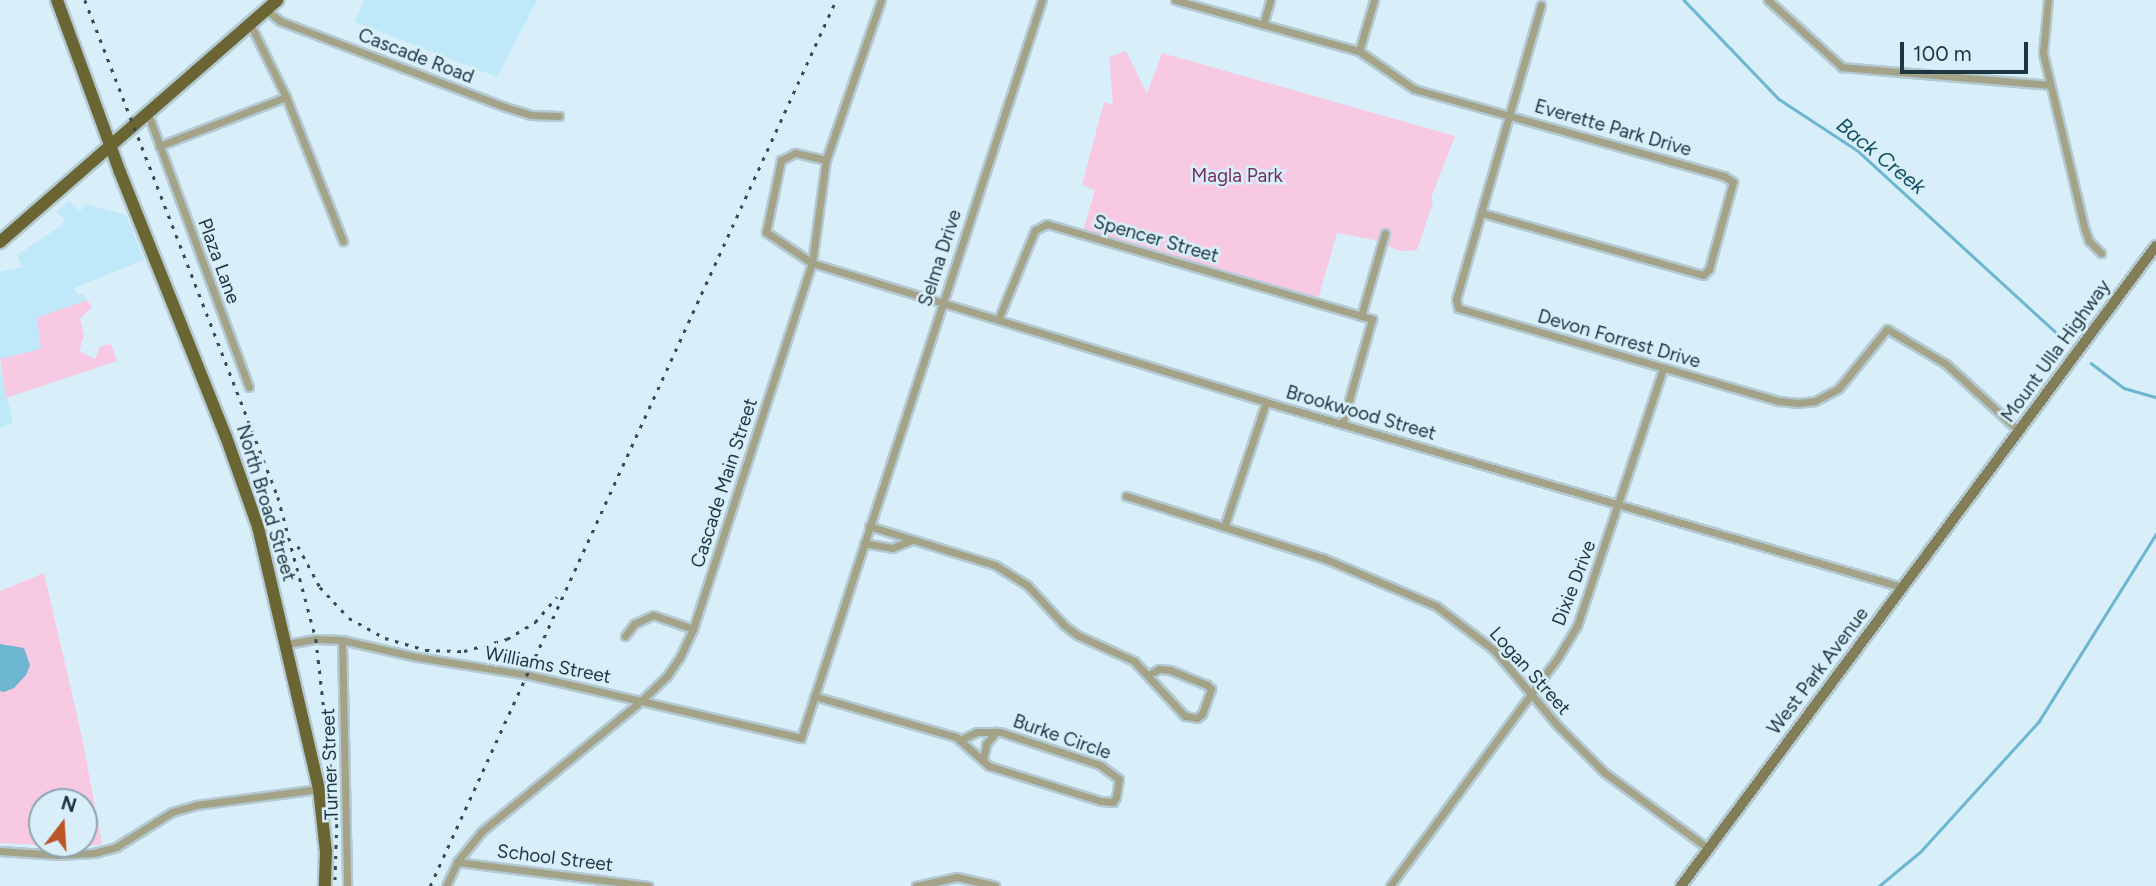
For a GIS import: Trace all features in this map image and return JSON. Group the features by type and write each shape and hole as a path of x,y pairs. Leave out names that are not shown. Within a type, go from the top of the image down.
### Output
{"main road":[{"name":"North Broad Street","path":"57,0 111,146 226,437 258,527 319,789 326,852 325,886"},
{"path":"0,243 278,0"},
{"name":"Mount Ulla Highway","path":"1984,477 2156,246"},
{"name":"West Park Avenue","path":"1681,886 1984,477"}],"street":[{"name":"Cascade Main Street","path":"446,886 457,862 481,832 642,700 667,676 693,629 812,263 826,160 881,0"},
{"name":"Selma Drive","path":"800,738 1042,0"},
{"name":"Everette Park Drive","path":"1175,0 1359,51 1414,89 1724,176 1733,182 1709,269 1703,275 1482,213"},
{"path":"1263,25 1270,0"},
{"path":"1359,51 1374,0"},
{"path":"1768,0 1842,67 2050,85"},
{"path":"2048,0 2042,53 2085,230 2089,241 2101,253"},
{"name":"Devon Forrest Drive","path":"1541,5 1456,299 1458,308 1779,401 1815,401 1829,395 1847,381 1887,329 1946,364 2019,431"},
{"name":"Cascade Road","path":"266,9 280,21 505,107 531,115 559,116"},
{"path":"250,24 286,97 343,241"},
{"path":"159,146 286,97"},
{"name":"Plaza Lane","path":"148,114 248,387"},
{"name":"Brookwood Street","path":"826,160 795,153 781,160 766,232 812,263 1266,402 1902,587"},
{"name":"Spencer Street","path":"998,320 1035,230 1047,224 1361,316"},
{"path":"1342,424 1372,319 1361,316 1385,233"},
{"name":"Dixie Drive","path":"1391,886 1577,625 1620,504 1663,369"},
{"path":"1224,527 1266,402"},
{"name":"Logan Street","path":"1126,496 1323,558 1436,606 1494,650 1575,745 1605,774 1709,849"},
{"path":"869,526 995,565 1027,586 1077,635 1134,660 1172,705 1185,716 1197,718 1202,714 1211,689 1207,684 1170,670 1159,669 1148,675"},
{"path":"864,543 892,548 913,540"},
{"path":"625,636 634,624 653,615 693,629"},
{"name":"Williams Street","path":"286,644 316,639 342,640 642,700 800,738"},
{"name":"Turner Street","path":"342,640 347,886"},
{"name":"Burke Circle","path":"814,696 960,740 989,766 1101,801 1112,802 1116,797 1120,782 1111,770 997,732 977,732 960,740"},
{"name":"Burke Circle","path":"983,761 986,744 997,732"},
{"path":"0,851 58,855 94,853 116,847 172,813 196,805 319,789"},
{"name":"School Street","path":"457,862 649,886"},
{"path":"916,886 957,877 995,886"}],"shaded area":[{"path":"364,0 537,0 497,77 355,22"},
{"path":"69,201 80,211 86,204 126,215 144,260 74,288 78,295 83,293 87,300 37,318 41,349 0,359 0,272 22,267 17,255 62,225 65,219 56,212"},
{"path":"0,367 13,423 0,428"}],"green space":[{"name":"Magla Park","path":"1126,51 1147,94 1162,53 1455,136 1431,198 1433,202 1417,250 1400,251 1374,240 1337,233 1317,303 1082,234 1095,190 1082,185 1104,102 1113,105 1109,57"},
{"path":"87,300 92,307 80,319 84,336 79,351 95,359 100,346 111,344 117,361 6,398 0,359 41,349 37,318"},
{"path":"44,573 92,788 28,788 28,844 0,843 0,591"},
{"path":"98,823 102,844 98,845"}],"water":[{"path":"0,644 24,648 30,665 26,675 14,688 4,692 0,691"}],"waterway":[{"name":"Back Creek","path":"1684,0 1779,99 1857,150 2059,335"},
{"name":"Back Creek","path":"2091,363 2124,388 2156,397"},
{"path":"1879,886 1920,852 2039,721 2156,534"}],"railway":[{"path":"85,0 278,497 316,639 337,824 335,886"},
{"path":"430,886 836,0"},
{"path":"298,546 320,587 349,618 385,638 426,650 464,651 507,639 535,622 557,597"}]}
